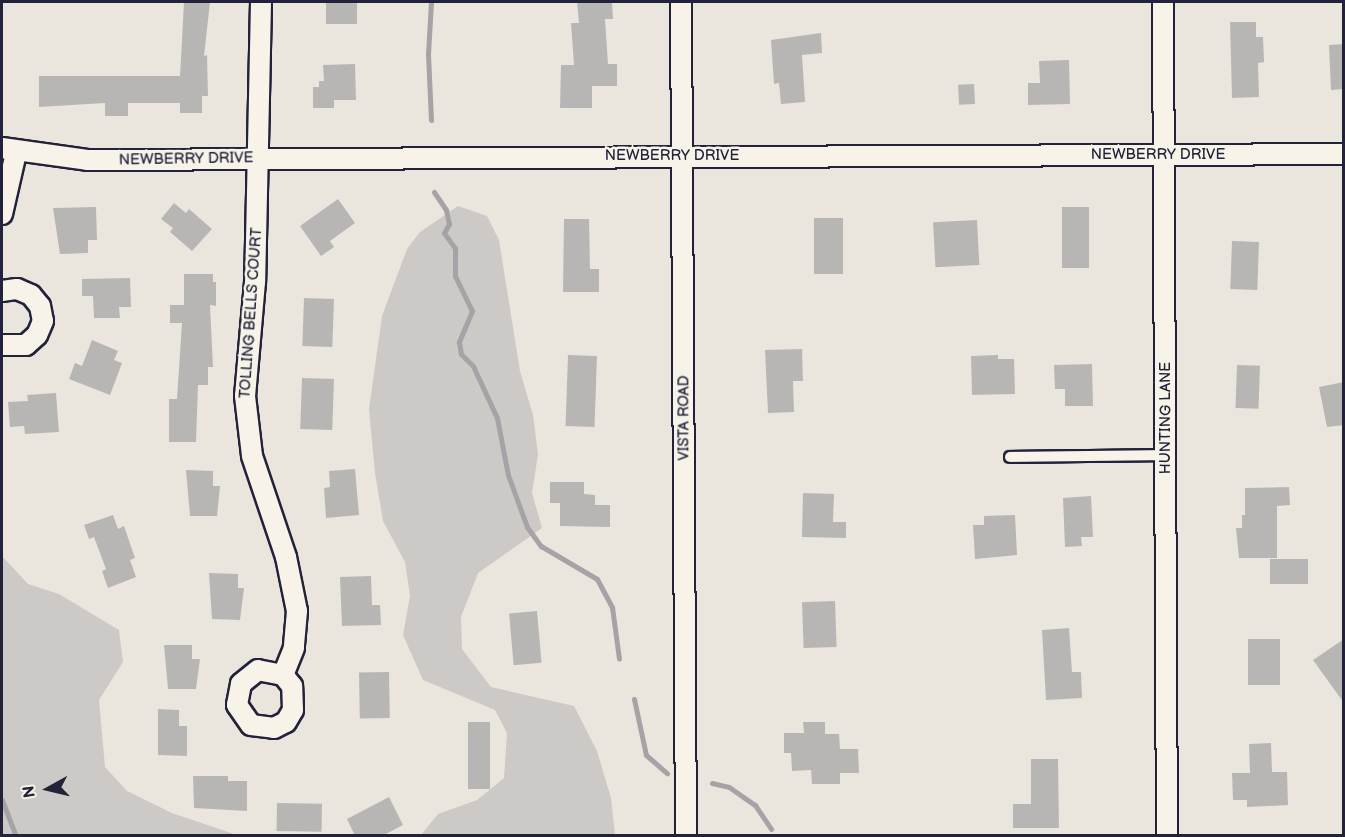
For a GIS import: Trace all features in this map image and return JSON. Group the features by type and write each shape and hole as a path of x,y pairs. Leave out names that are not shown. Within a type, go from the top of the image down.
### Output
{"street":[{"name":"TOLLING BELLS COURT","path":"261,2 255,282 245,396 252,456 293,584 296,634 283,675"},
{"name":"VISTA ROAD","path":"681,2 686,836"},
{"name":"HUNTING LANE","path":"1163,2 1167,836"},
{"name":"NEWBERRY DRIVE","path":"9,151 87,160 1344,154"},
{"path":"2,214 9,151"},
{"path":"2,291 17,289 31,295 40,306 43,321 38,335 26,345 2,345"}],"lane":[{"path":"1010,457 1166,454"}],"shaded area":[{"path":"458,206 487,216 499,240 520,371 533,415 538,454 532,493 542,528 478,573 461,617 462,649 491,687 574,706 597,751 611,798 615,835 421,835 438,814 477,800 504,778 507,733 495,710 423,680 403,635 410,596 405,562 383,521 375,473 369,409 382,316 407,249 420,232"},
{"path":"2,556 28,584 59,594 119,630 123,662 99,700 105,767 127,791 172,813 237,835 2,835"}],"building":[{"path":"184,2 210,2 204,56 207,55 208,96 202,96 202,113 180,113 180,103 128,103 128,116 105,116 105,103 39,107 39,76 180,76"},
{"path":"326,2 357,2 357,24 326,24"},
{"path":"577,2 612,2 613,19 605,19 608,64 617,64 617,86 592,86 592,108 560,108 561,65 574,65 571,23 579,23"},
{"path":"1230,22 1256,22 1256,37 1263,37 1264,62 1258,63 1259,97 1232,98"},
{"path":"821,33 822,53 802,55 805,102 781,104 779,83 774,84 771,40"},
{"path":"1344,44 1344,89 1331,90 1329,45"},
{"path":"1069,60 1070,104 1028,105 1028,83 1040,83 1039,61"},
{"path":"355,64 356,100 334,100 334,108 313,108 313,87 319,87 319,81 324,81 323,65"},
{"path":"974,84 975,104 959,105 958,85"},
{"path":"338,199 355,223 330,241 334,247 321,256 300,226"},
{"path":"174,203 186,213 189,209 212,229 192,251 170,232 173,228 161,219"},
{"path":"96,207 97,240 88,240 88,253 60,254 53,208"},
{"path":"1062,207 1089,207 1089,268 1062,268"},
{"path":"814,218 843,218 843,274 814,274"},
{"path":"564,219 589,219 590,269 599,269 599,292 563,292"},
{"path":"977,220 979,265 935,267 933,222"},
{"path":"1232,241 1259,242 1257,290 1230,289"},
{"path":"184,274 213,274 213,282 216,282 216,306 210,305 213,367 208,367 208,385 198,385 196,442 169,442 169,399 177,399 182,323 170,323 170,305 184,305"},
{"path":"130,278 131,307 119,307 120,318 94,318 93,296 82,296 82,279"},
{"path":"304,298 334,299 332,347 302,346"},
{"path":"92,340 118,351 114,360 122,363 110,395 69,379 75,363 82,366"},
{"path":"802,349 803,381 793,381 794,412 768,413 765,350"},
{"path":"568,355 597,356 595,427 566,426"},
{"path":"998,355 998,359 1014,359 1015,394 972,395 971,356"},
{"path":"1092,364 1093,406 1065,406 1065,389 1055,389 1054,365"},
{"path":"1237,365 1260,366 1258,409 1235,408"},
{"path":"302,378 334,379 332,430 300,429"},
{"path":"1344,382 1344,425 1327,427 1319,387"},
{"path":"56,393 59,432 25,434 24,426 10,427 8,402 28,401 27,395"},
{"path":"355,469 359,515 326,518 324,488 330,487 329,471"},
{"path":"186,470 213,471 213,486 220,486 217,516 190,516"},
{"path":"550,482 584,482 584,494 595,495 595,505 610,505 610,527 560,526 560,503 550,503"},
{"path":"1289,487 1290,505 1277,506 1277,558 1239,558 1236,528 1242,528 1242,515 1245,515 1245,488"},
{"path":"803,493 834,494 833,522 846,522 846,538 802,537"},
{"path":"1091,496 1093,537 1081,537 1082,546 1065,547 1063,498"},
{"path":"113,515 118,529 124,526 135,558 130,560 136,577 108,588 102,571 106,569 94,537 89,539 84,525"},
{"path":"1015,515 1017,555 975,559 973,525 984,525 984,516"},
{"path":"1270,559 1308,559 1308,584 1270,584"},
{"path":"209,573 238,574 238,588 244,588 240,620 212,619"},
{"path":"371,576 372,605 380,605 381,625 342,626 340,577"},
{"path":"835,601 837,647 804,648 802,602"},
{"path":"537,611 542,663 514,665 509,613"},
{"path":"1069,628 1072,672 1081,672 1082,698 1046,700 1042,630"},
{"path":"1248,639 1280,639 1280,685 1248,685"},
{"path":"1344,639 1344,703 1313,660"},
{"path":"164,645 192,645 192,659 200,659 196,689 168,689"},
{"path":"389,672 390,718 360,719 359,673"},
{"path":"158,709 179,710 179,726 187,726 187,756 158,755"},
{"path":"468,722 490,722 490,789 468,789"},
{"path":"803,722 825,722 825,734 839,734 840,749 858,749 859,773 840,773 840,784 812,784 811,770 792,771 791,753 784,753 784,733 804,733"},
{"path":"1271,743 1272,772 1287,772 1288,805 1247,807 1247,800 1233,800 1232,773 1250,773 1249,744"},
{"path":"1031,759 1058,759 1059,828 1013,828 1013,804 1031,804"},
{"path":"193,776 228,776 228,781 247,781 247,811 194,808"},
{"path":"389,797 403,825 382,836 355,836 347,819"},
{"path":"277,803 322,804 322,832 277,831"}],"waterway":[{"path":"431,2 428,54 431,120"},
{"path":"434,192 446,210 449,224 444,233 455,248 455,276 472,311 459,342 461,354 473,366 497,418 508,475 527,527 541,546 597,579 612,607 619,659"},
{"path":"634,699 646,755 667,773"},
{"path":"712,783 729,787 755,805 771,829"},
{"path":"2,800 16,836"}]}
